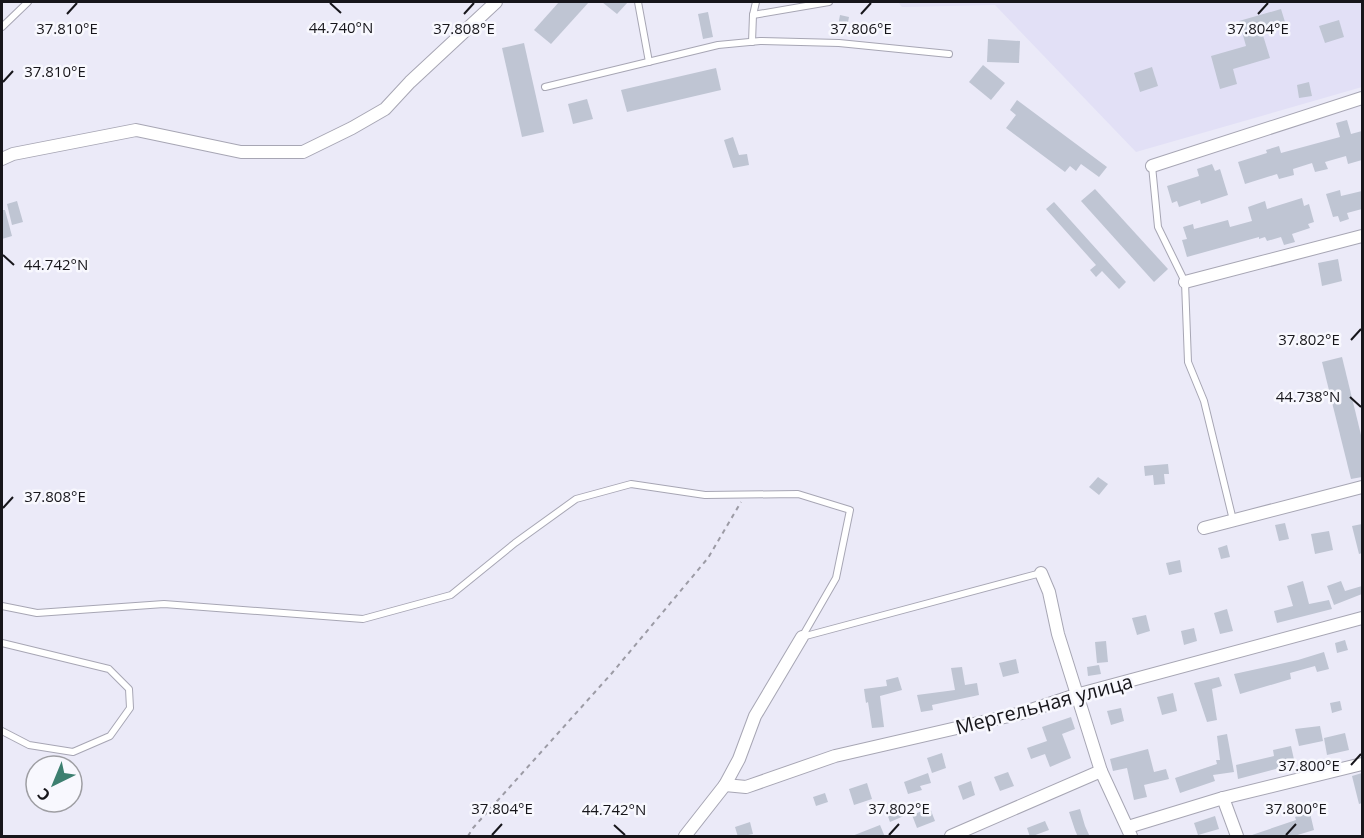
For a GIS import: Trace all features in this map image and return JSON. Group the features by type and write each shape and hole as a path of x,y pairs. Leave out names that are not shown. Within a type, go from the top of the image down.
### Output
{"street":[{"path":"2,159 13,154 136,130 241,152 303,152 386,109 410,82 496,2"},
{"path":"1152,166 1362,98"},
{"path":"1185,282 1362,236"},
{"path":"1204,528 1362,487"},
{"path":"1041,573 1049,592 1058,634 1101,771 1129,832 1223,798 1362,764"},
{"name":"Мергельная улица","path":"725,785 746,787 835,756 1022,713 1076,694 1362,618"},
{"path":"685,837 725,785 739,759 755,716 802,637"},
{"path":"951,837 1101,771"},
{"path":"1223,798 1237,837"}],"lane":[{"path":"2,27 28,2"},
{"path":"638,2 650,62"},
{"path":"752,42 756,2"},
{"path":"753,15 829,2"},
{"path":"544,87 718,45 752,42 839,43 949,54"},
{"path":"1152,166 1158,227 1185,282 1188,362 1204,401 1233,520"},
{"path":"2,606 37,613 164,604 363,620 451,595 515,543 576,499 631,484 705,495 798,494 850,510 836,578 802,637"},
{"path":"802,637 1041,573"},
{"path":"2,643 108,669 129,688 130,708 110,736 73,752 29,745 2,730"}],"path":[{"path":"468,837 473,828 612,674 708,558 745,495"}],"shaded area":[{"path":"898,2 1362,2 1362,87 1136,152 995,5 902,7"}],"building":[{"path":"559,2 589,2 551,44 534,30"},
{"path":"602,2 628,2 617,14"},
{"path":"1281,9 1285,22 1261,29 1270,58 1233,69 1237,84 1220,89 1211,56 1246,46 1239,21"},
{"path":"708,12 713,37 703,39 698,14"},
{"path":"840,15 849,17 847,28 838,26"},
{"path":"1339,20 1344,37 1325,43 1319,26"},
{"path":"988,39 1020,41 1019,63 987,62"},
{"path":"524,43 544,132 522,137 502,48"},
{"path":"983,65 1005,83 991,100 969,82"},
{"path":"1152,67 1158,86 1140,92 1134,73"},
{"path":"716,68 721,90 627,112 621,90"},
{"path":"1309,82 1312,96 1299,98 1297,85"},
{"path":"587,99 593,119 573,124 568,104"},
{"path":"1017,100 1107,167 1099,177 1081,164 1076,171 1070,166 1065,172 1006,128 1016,115 1010,110"},
{"path":"1347,120 1351,134 1362,131 1362,160 1348,164 1346,156 1325,162 1328,169 1315,172 1312,163 1293,169 1294,175 1279,179 1277,174 1245,184 1238,162 1267,153 1266,150 1279,146 1281,153 1340,137 1336,123"},
{"path":"733,137 739,155 747,154 749,165 733,168 724,140"},
{"path":"1212,164 1215,171 1220,169 1228,195 1201,204 1200,200 1179,207 1177,201 1172,203 1167,186 1199,176 1197,169"},
{"path":"1095,189 1168,269 1154,282 1081,201"},
{"path":"1340,190 1341,196 1362,191 1362,209 1347,213 1349,219 1340,222 1338,216 1333,217 1326,194"},
{"path":"1302,198 1304,206 1309,204 1314,222 1308,224 1310,228 1292,234 1295,242 1284,245 1281,237 1267,241 1265,237 1259,239 1259,237 1187,257 1182,240 1187,239 1183,227 1193,224 1194,229 1228,220 1230,227 1252,221 1248,207 1265,201 1267,209"},
{"path":"17,201 23,222 12,225 7,204"},
{"path":"1054,202 1126,282 1119,289 1102,271 1096,277 1090,270 1096,265 1046,209"},
{"path":"2,210 5,210 12,236 2,239"},
{"path":"1338,259 1342,281 1322,286 1318,263"},
{"path":"1342,357 1362,439 1362,477 1351,479 1322,362"},
{"path":"1168,464 1169,474 1164,474 1165,484 1154,485 1153,475 1145,476 1144,466"},
{"path":"1098,477 1108,484 1099,495 1089,487"},
{"path":"1285,523 1289,539 1279,541 1275,525"},
{"path":"1362,524 1362,553 1359,554 1352,526"},
{"path":"1329,531 1333,550 1315,554 1311,534"},
{"path":"1227,545 1230,557 1221,559 1218,548"},
{"path":"1180,560 1182,572 1169,575 1166,563"},
{"path":"1303,581 1309,604 1329,600 1332,609 1277,623 1274,611 1293,606 1287,586"},
{"path":"1341,581 1345,591 1362,586 1362,594 1334,605 1327,586"},
{"path":"1227,609 1233,631 1220,634 1214,613"},
{"path":"1146,615 1150,631 1137,635 1132,618"},
{"path":"1194,628 1197,641 1184,645 1181,631"},
{"path":"1345,640 1348,650 1337,653 1335,643"},
{"path":"1106,641 1108,662 1097,663 1095,642"},
{"path":"1324,652 1329,669 1317,672 1315,666 1290,673 1291,679 1240,694 1234,674"},
{"path":"1016,659 1019,673 1003,677 999,663"},
{"path":"1099,665 1101,674 1088,676 1087,667"},
{"path":"962,667 965,685 977,683 979,695 932,705 933,710 921,712 917,695 955,690 951,668"},
{"path":"898,677 902,690 880,696 884,727 872,728 864,689 887,686 886,680"},
{"path":"1219,677 1222,686 1212,689 1217,720 1207,722 1194,683"},
{"path":"1173,693 1177,711 1162,715 1157,697"},
{"path":"1340,701 1342,710 1332,713 1330,703"},
{"path":"1121,708 1124,721 1111,725 1107,711"},
{"path":"1071,717 1075,729 1062,734 1071,758 1050,767 1045,754 1031,759 1027,748 1047,741 1042,727"},
{"path":"1320,726 1323,741 1299,746 1295,729"},
{"path":"1345,733 1349,750 1327,755 1324,738"},
{"path":"1227,734 1234,772 1213,775 1215,781 1180,793 1175,778 1217,764 1216,760 1220,760 1217,736"},
{"path":"1291,746 1295,764 1238,779 1236,765 1274,756 1273,750"},
{"path":"1148,749 1154,772 1166,769 1169,779 1144,785 1147,797 1134,800 1127,768 1113,771 1110,759"},
{"path":"942,753 946,768 932,773 927,758"},
{"path":"1008,772 1014,786 1000,791 994,777"},
{"path":"928,773 931,783 920,786 922,790 908,794 904,782"},
{"path":"1362,773 1362,803 1359,804 1352,776"},
{"path":"971,781 975,795 963,800 958,786"},
{"path":"867,783 872,799 854,805 849,789"},
{"path":"825,793 828,802 816,806 813,797"},
{"path":"902,804 906,815 890,822 886,811"},
{"path":"930,808 935,821 917,828 912,815"},
{"path":"1080,809 1090,837 1078,837 1075,830 1069,812"},
{"path":"1310,813 1314,830 1291,837 1252,837 1252,835 1296,820 1295,817"},
{"path":"1215,816 1219,829 1198,835 1194,823"},
{"path":"1045,821 1049,830 1030,837 1027,828"},
{"path":"750,822 753,834 738,837 735,827"},
{"path":"880,825 885,837 852,837 852,836"}]}
